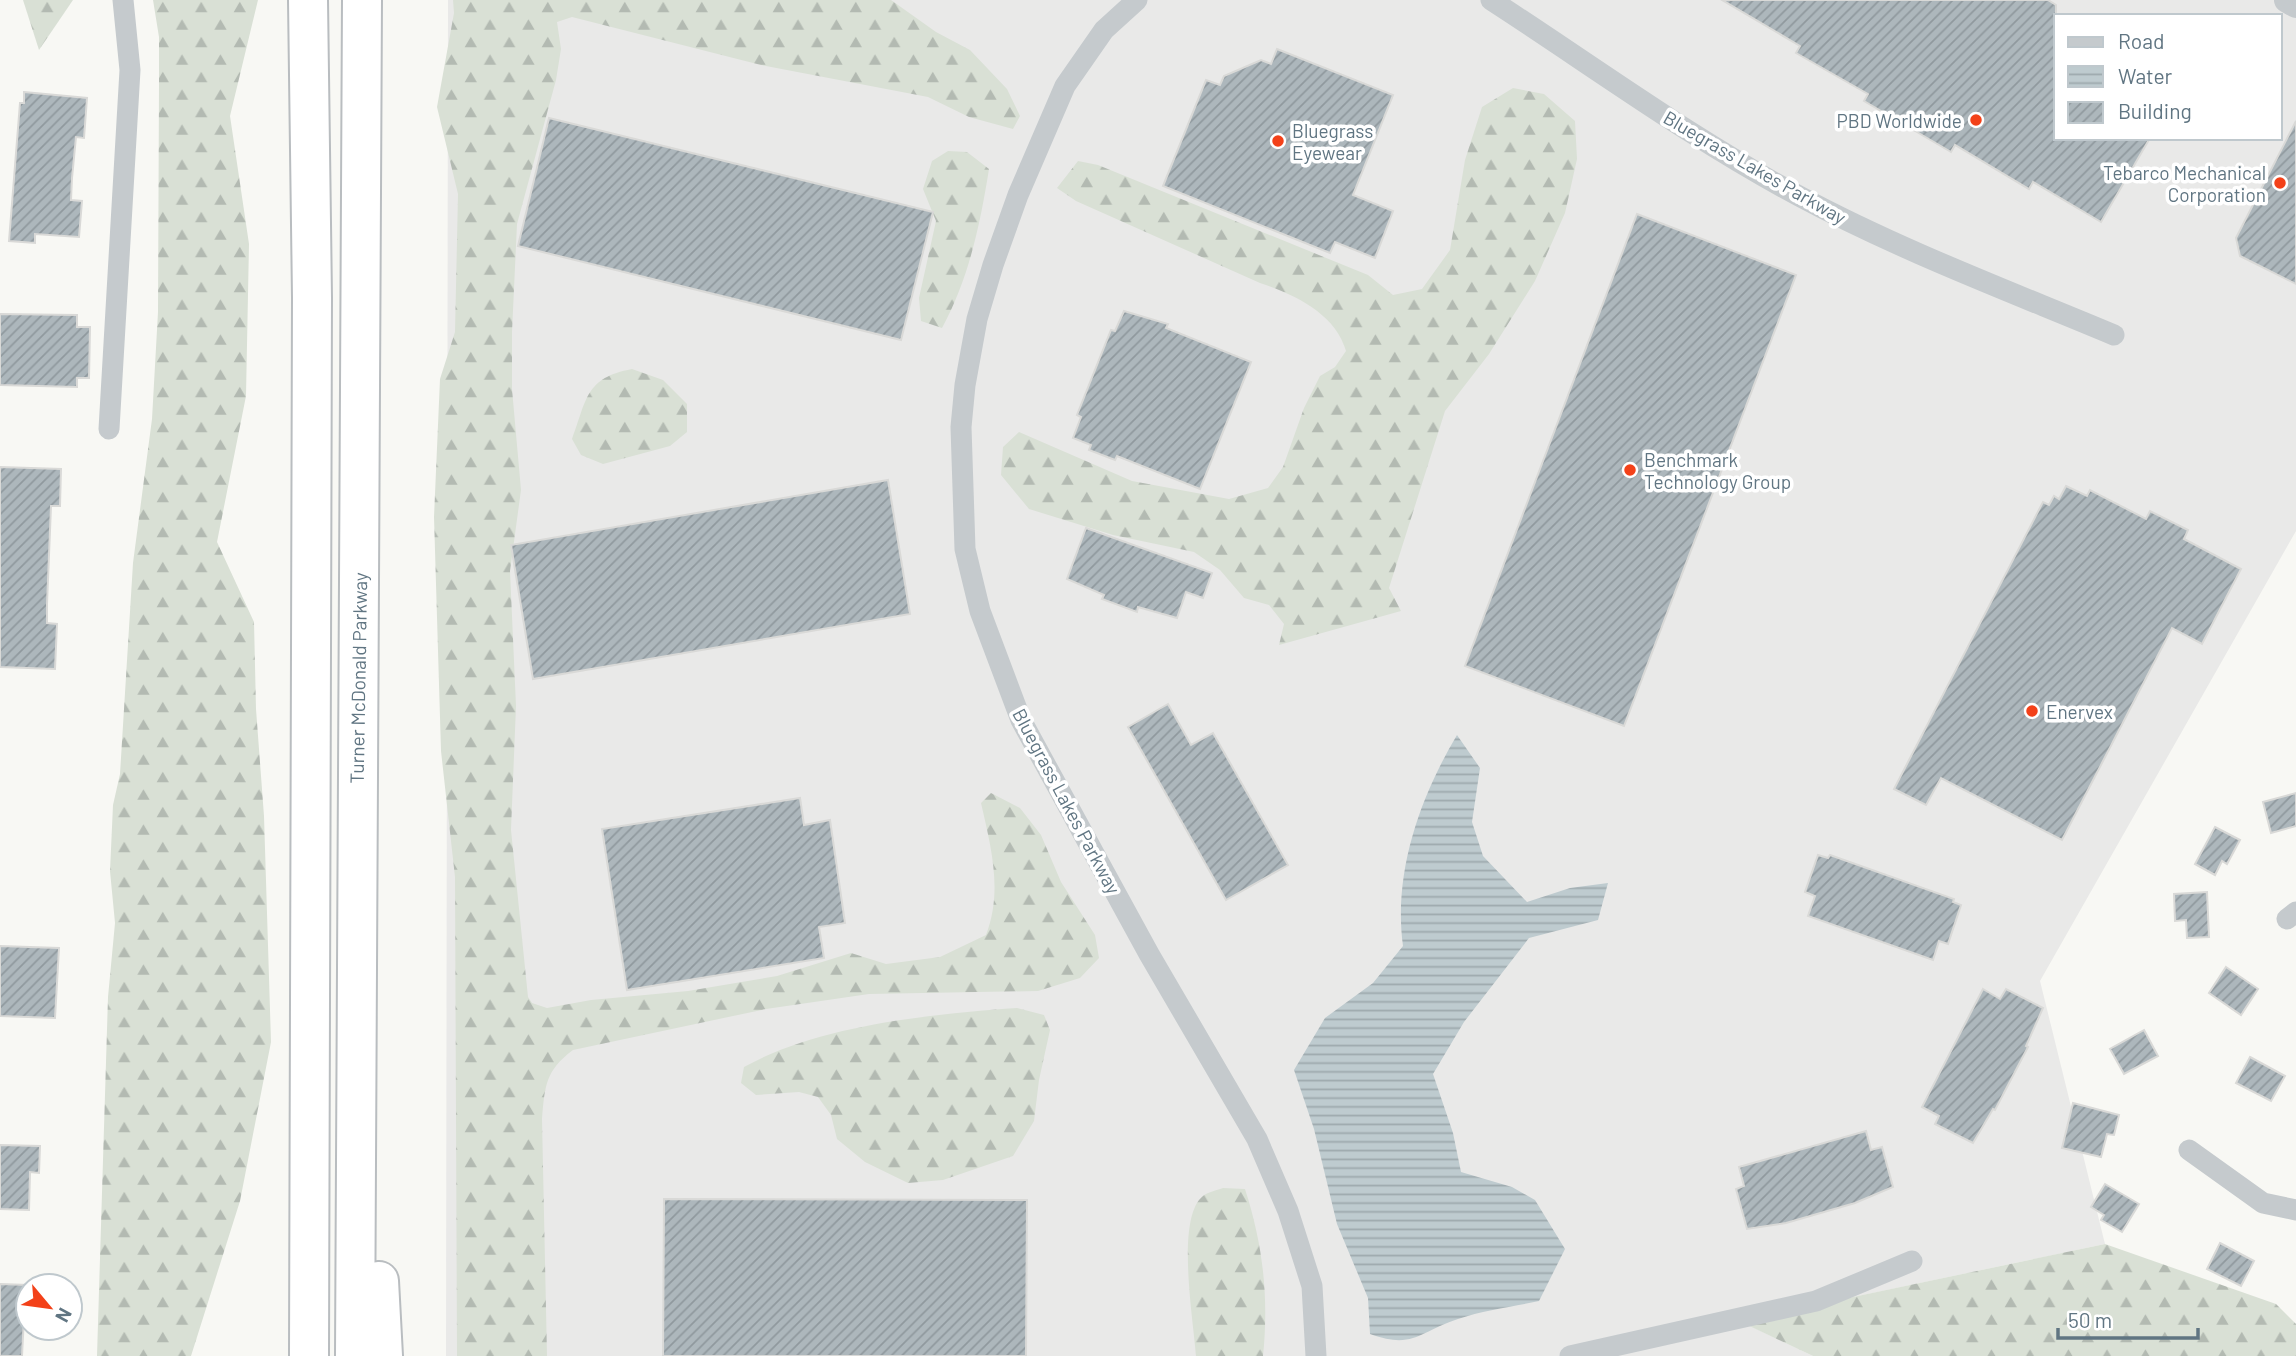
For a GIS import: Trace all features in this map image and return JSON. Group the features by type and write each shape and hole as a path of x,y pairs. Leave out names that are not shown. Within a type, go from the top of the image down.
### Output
{"highway":[{"path":"308,0 312,298 309,1356"},
{"name":"Turner McDonald Parkway","path":"355,1356 362,0"},
{"path":"356,792 383,1356"},
{"path":"298,1356 309,1238"}],"street":[{"path":"109,429 130,70 124,0"},
{"name":"Bluegrass Lakes Parkway","path":"1137,0 1104,30 1065,86 1018,195 993,265 970,353 961,427 965,549 980,611 1021,720 1149,954 1257,1139 1288,1211 1312,1286 1316,1356"},
{"name":"Bluegrass Lakes Parkway","path":"1491,0 1650,107 1798,196 1862,227 2114,335"},
{"path":"2287,0 2296,5"},
{"path":"2189,1150 2263,1203 2296,1210"},
{"path":"1570,1356 1816,1301 1912,1261"}],"shaded area":[{"path":"448,0 2296,0 2296,531 2040,981 2105,1244 1740,1321 1813,1356 446,1356"}],"green space":[{"path":"23,0 73,0 39,50"},
{"path":"153,0 258,0 230,116 249,244 246,396 217,542 254,622 256,709 264,816 271,1042 240,1201 191,1356 97,1356 108,997 115,923 110,871 113,805 120,774 133,563 152,419 158,312 159,37"},
{"path":"453,0 891,0 936,32 970,50 1007,89 1020,116 1013,129 969,117 928,97 761,65 572,17 557,22 561,49 556,80 517,224 512,332 512,389 521,490 510,571 516,706 511,830 528,997 532,1003 547,1008 591,1000 688,991 777,976 851,953 886,964 940,957 986,935 995,886 981,803 991,793 1020,808 1041,835 1061,882 1095,935 1099,958 1080,978 1038,991 869,994 766,1009 573,1050 557,1065 548,1080 542,1119 547,1356 457,1356 455,877 441,751 434,517 440,379 455,332 458,194 437,107 454,13"},
{"path":"1513,88 1544,94 1575,121 1577,159 1565,213 1535,281 1489,354 1445,411 1389,588 1401,611 1279,645 1284,624 1269,605 1244,598 1220,570 1194,552 1113,535 1029,509 1001,475 1003,447 1019,432 1132,481 1229,499 1268,488 1283,467 1304,408 1320,376 1335,367 1346,351 1333,326 1300,300 1076,201 1057,188 1078,161 1098,165 1368,275 1393,295 1422,289 1450,250 1465,160 1482,107"},
{"path":"948,151 967,152 989,169 972,251 942,328 921,321 919,298 936,221 923,189 932,161"},
{"path":"632,369 663,380 687,404 687,432 670,446 603,464 581,455 572,439 590,392 605,378"},
{"path":"1017,1008 1044,1015 1050,1030 1039,1080 1034,1121 1013,1156 943,1180 908,1183 865,1162 837,1139 831,1115 818,1097 799,1092 756,1095 741,1083 744,1067 806,1041 841,1031 913,1018"},
{"path":"1223,1188 1245,1189 1256,1230 1265,1292 1263,1356 1196,1356 1188,1272 1190,1226 1195,1208 1203,1196"},
{"path":"2105,1244 2276,1304 2296,1324 2296,1356 1813,1356 1739,1321"}],"water":[{"path":"1457,735 1480,768 1472,822 1483,856 1527,902 1570,888 1608,883 1598,920 1529,938 1464,1022 1433,1074 1453,1133 1461,1172 1512,1187 1535,1200 1565,1249 1539,1301 1468,1316 1416,1337 1397,1340 1370,1334 1368,1298 1337,1224 1314,1129 1294,1070 1325,1018 1373,983 1403,946 1402,891 1412,836 1432,784"}],"building":[{"name":"PBD Worldwide","path":"1722,0 2048,0 2056,5 2054,140 2149,140 2101,222 2033,182 2029,189 1955,145 1951,152 1864,101 1868,94 1796,53 1800,46"},
{"name":"Bluegrass Eyewear","path":"1277,49 1393,95 1353,195 1393,211 1375,258 1335,242 1330,253 1163,186 1206,80 1220,85 1224,76 1261,60 1271,64"},
{"path":"24,92 87,98 84,138 76,137 72,178 71,200 82,201 79,237 35,234 35,243 9,241 20,103 24,103"},
{"path":"549,118 933,212 901,340 518,246"},
{"name":"Tebarco Mechanical Corporation","path":"2296,121 2296,284 2240,256 2236,238"},
{"name":"Benchmark Technology Group","path":"1637,214 1796,275 1624,726 1465,666"},
{"path":"1124,311 1168,324 1166,328 1251,362 1200,489 1117,456 1115,460 1089,450 1091,445 1073,438 1081,417 1077,415 1111,330 1115,331"},
{"path":"0,314 77,315 77,327 90,327 89,378 77,378 77,387 0,385"},
{"path":"0,467 61,469 60,506 51,506 47,604 47,623 57,624 55,669 0,667"},
{"path":"888,480 910,614 533,679 511,545"},
{"name":"Enervex","path":"2066,486 2087,496 2090,490 2146,519 2150,511 2188,530 2184,539 2241,569 2202,644 2172,628 2062,840 1941,778 1926,805 1894,789 2043,502 2049,505 2054,496 2059,499"},
{"path":"1086,528 1212,573 1203,598 1186,592 1177,618 1138,607 1137,612 1102,599 1104,595 1067,579"},
{"path":"1168,704 1191,745 1213,733 1288,865 1226,900 1128,727"},
{"path":"2296,793 2296,826 2271,833 2263,802"},
{"path":"800,798 804,825 830,820 845,923 819,927 824,958 627,990 602,829"},
{"path":"2215,827 2240,840 2227,864 2222,861 2215,875 2195,864"},
{"path":"1818,855 1828,858 1830,855 1954,899 1953,902 1961,905 1948,944 1939,941 1933,960 1808,916 1815,896 1805,892"},
{"path":"2207,892 2209,937 2187,938 2186,920 2175,921 2174,894"},
{"path":"0,946 59,948 55,1018 0,1016"},
{"path":"2226,967 2258,989 2241,1015 2209,993"},
{"path":"1983,989 2000,999 2006,989 2043,1008 2026,1046 2028,1047 1995,1110 1993,1109 1973,1143 1935,1124 1939,1116 1922,1107"},
{"path":"2144,1030 2158,1056 2124,1074 2110,1049"},
{"path":"2250,1057 2285,1076 2271,1101 2236,1083"},
{"path":"2073,1103 2119,1115 2114,1135 2107,1134 2101,1157 2062,1148"},
{"path":"1866,1131 1871,1150 1882,1147 1893,1187 1855,1203 1786,1223 1747,1229 1736,1189 1744,1186 1739,1167"},
{"path":"0,1145 40,1146 39,1173 30,1172 29,1210 0,1209"},
{"path":"2105,1184 2139,1204 2122,1232 2101,1220 2104,1215 2091,1207"},
{"path":"664,1199 1027,1200 1026,1356 663,1356"},
{"path":"2220,1243 2254,1261 2241,1286 2207,1269"},
{"path":"0,1284 14,1284 14,1342 23,1342 22,1356 0,1356"}],"place":[{"name":"PBD Worldwide","path":"1976,120"},
{"name":"Bluegrass Eyewear","path":"1278,141"},
{"name":"Tebarco Mechanical Corporation","path":"2280,183"},
{"name":"Benchmark Technology Group","path":"1630,470"},
{"name":"Enervex","path":"2032,711"}]}
